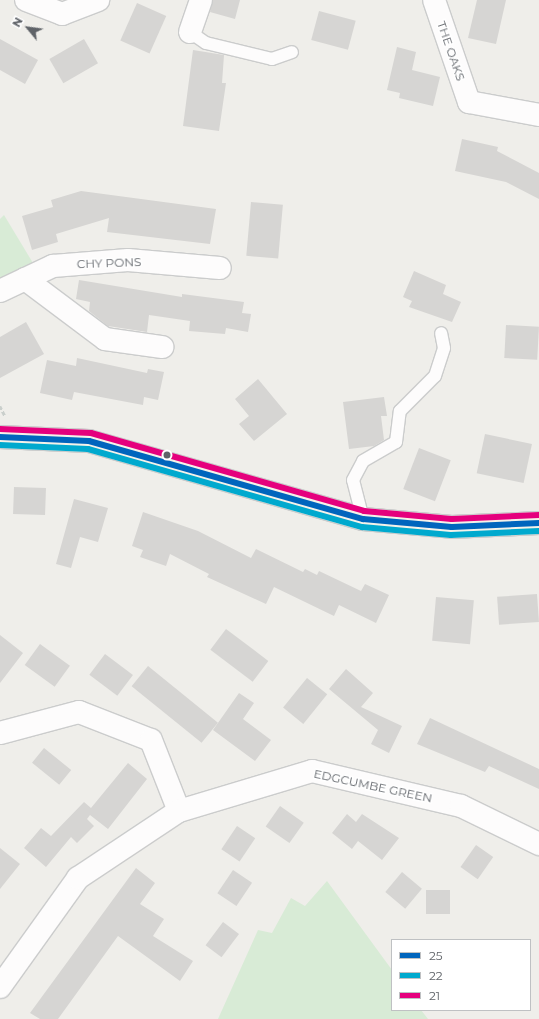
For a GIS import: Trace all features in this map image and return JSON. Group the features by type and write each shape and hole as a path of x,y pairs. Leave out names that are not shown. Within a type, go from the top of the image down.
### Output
{"main road":[{"path":"3,428 89,441 363,519 452,527 539,523"}],"street":[{"path":"26,0 62,14 98,0"},
{"path":"190,32 201,0"},
{"name":"THE OAKS","path":"434,0 469,102 539,115"},
{"name":"CHY PONS","path":"0,291 53,266 128,260 220,268"},
{"path":"25,279 105,339 162,347"},
{"path":"0,733 79,712 151,740 179,811"},
{"name":"EDGCUMBE GREEN","path":"0,987 78,878 179,811 312,771 462,806 539,844"}],"lane":[{"path":"190,32 206,43 272,59 292,52"},
{"path":"363,519 353,480 363,461 396,442 400,411 435,376 444,348 441,333"}],"path":[{"path":"0,406 3,428"}],"green space":[{"path":"4,215 39,273 0,291 0,219"},
{"path":"327,881 391,969 391,1011 422,1011 428,1019 218,1019 258,930 272,933 291,898 305,906"}],"building":[{"path":"213,0 240,0 235,19 210,12"},
{"path":"477,0 506,0 496,44 468,38"},
{"path":"137,3 166,16 150,53 120,40"},
{"path":"319,11 356,21 348,50 311,40"},
{"path":"0,39 38,60 25,84 0,70"},
{"path":"84,39 98,63 63,83 49,59"},
{"path":"397,47 416,52 412,70 440,77 433,106 399,98 400,93 387,90"},
{"path":"193,50 224,55 222,83 226,83 219,131 183,126"},
{"path":"462,139 498,147 497,151 539,173 539,199 506,182 455,171"},
{"path":"81,191 216,209 210,244 107,232 109,218 56,234 58,242 32,250 22,216 53,207 51,200"},
{"path":"251,202 283,205 278,259 246,256"},
{"path":"414,271 446,285 443,294 461,302 452,322 409,307 412,301 403,297"},
{"path":"79,280 182,297 182,294 244,302 242,313 251,314 248,332 226,328 225,334 189,331 190,321 149,315 147,332 108,326 89,311 90,302 76,299"},
{"path":"26,322 44,354 0,378 0,337"},
{"path":"506,325 539,327 537,360 504,358"},
{"path":"77,358 147,373 148,369 164,372 158,400 144,397 143,405 74,392 72,400 40,393 47,360 76,366"},
{"path":"258,379 287,414 254,441 239,424 249,416 235,399"},
{"path":"384,397 387,416 381,416 384,440 374,446 349,449 343,402"},
{"path":"485,434 532,444 524,483 477,473"},
{"path":"419,448 451,460 435,501 403,489"},
{"path":"14,487 46,488 45,515 13,514"},
{"path":"74,499 108,508 98,542 80,537 71,568 56,564"},
{"path":"143,512 198,531 251,558 256,549 303,572 305,569 317,575 319,571 361,591 365,584 389,595 376,623 339,605 334,616 274,587 266,604 207,577 209,574 170,554 166,566 140,557 143,550 132,546"},
{"path":"537,594 539,622 499,625 497,597"},
{"path":"436,597 474,600 470,644 432,641"},
{"path":"226,629 268,661 253,682 210,650"},
{"path":"0,635 23,653 0,683"},
{"path":"40,644 70,666 55,687 25,665"},
{"path":"105,654 133,675 117,696 89,675"},
{"path":"148,666 218,723 202,743 132,686"},
{"path":"346,669 373,693 361,707 402,726 389,753 371,744 378,730 329,689"},
{"path":"307,678 327,694 303,724 283,708"},
{"path":"239,693 254,703 243,719 271,740 255,761 213,730"},
{"path":"430,718 539,769 539,789 489,766 485,772 417,744"},
{"path":"44,748 71,770 59,785 32,763"},
{"path":"128,763 147,779 108,829 90,815 87,819 94,826 77,843 71,837 46,867 24,848 41,828 51,836 84,802 91,808"},
{"path":"280,806 304,823 289,843 266,826"},
{"path":"347,814 356,822 362,814 399,838 382,860 358,841 352,849 332,833"},
{"path":"237,826 255,838 240,862 221,849"},
{"path":"476,845 493,857 478,879 461,867"},
{"path":"0,848 20,864 0,889"},
{"path":"136,868 155,883 140,904 164,919 153,936 193,961 180,981 118,936 58,1019 40,1019 30,1013"},
{"path":"233,870 252,883 236,906 217,893"},
{"path":"402,872 422,889 405,909 385,892"},
{"path":"426,890 450,890 450,914 426,914"},
{"path":"223,922 239,934 222,957 206,945"}],"transit line":[{"name":"21","path":"0,429 91,433 364,511 452,519 539,515"},
{"name":"25","path":"0,437 89,441 363,519 452,527 539,523"},
{"name":"22","path":"0,445 88,449 362,527 451,535 539,531"}]}
